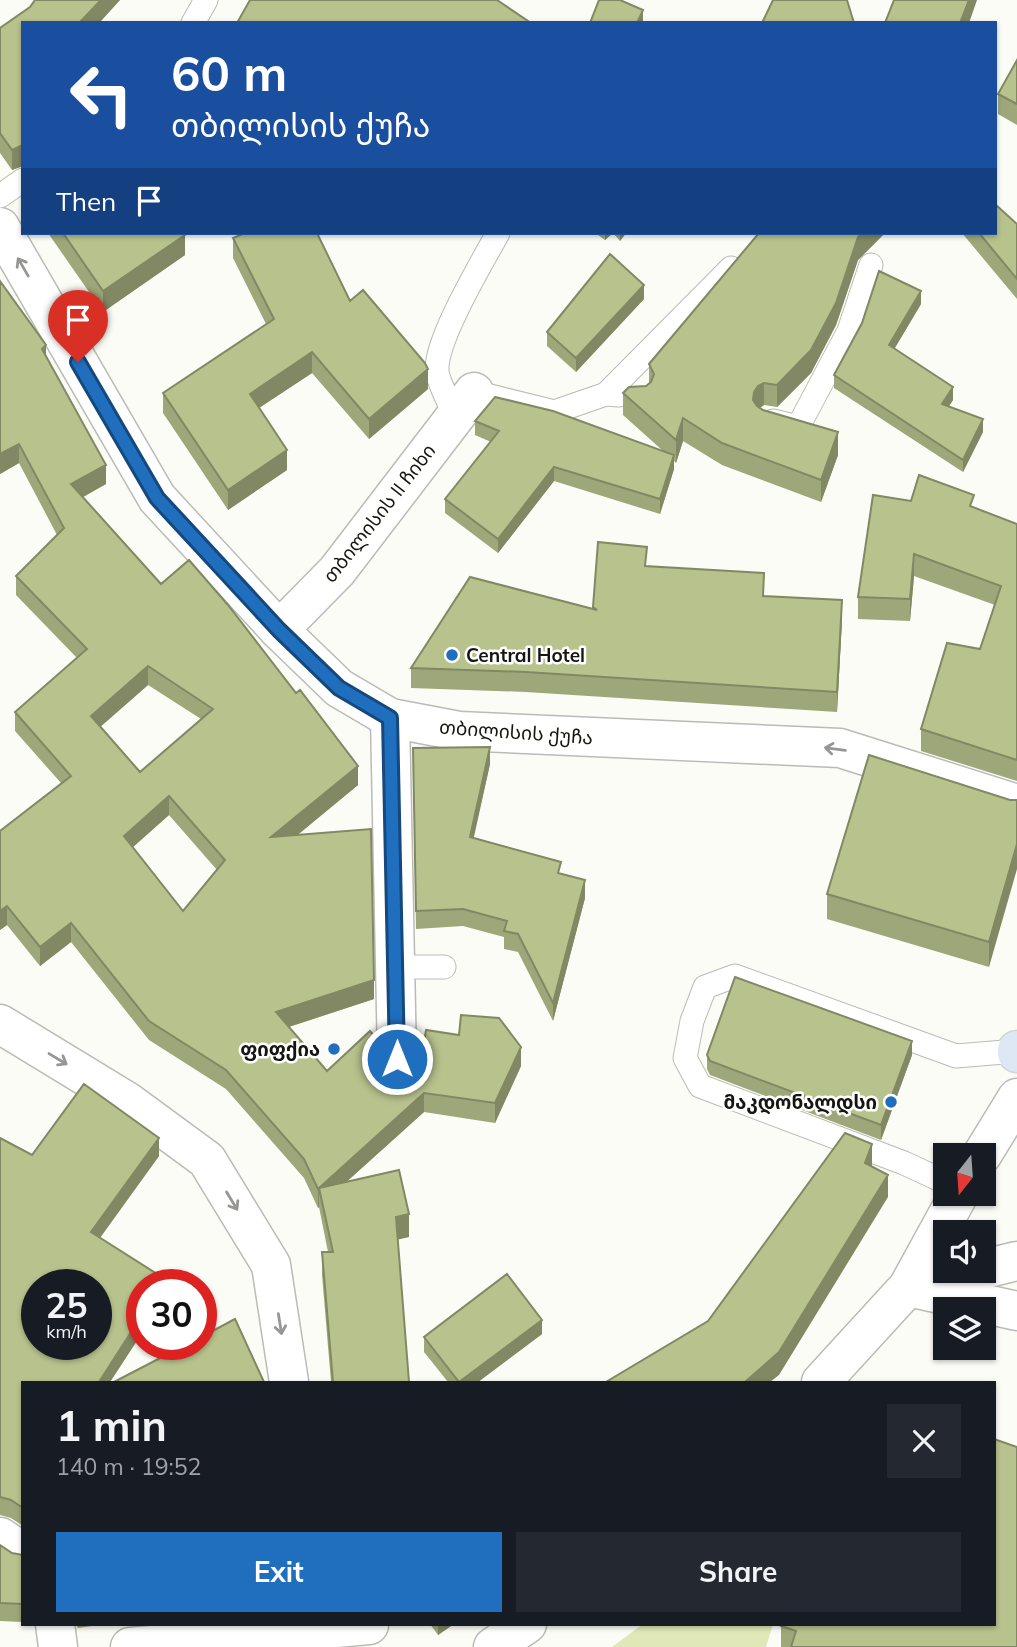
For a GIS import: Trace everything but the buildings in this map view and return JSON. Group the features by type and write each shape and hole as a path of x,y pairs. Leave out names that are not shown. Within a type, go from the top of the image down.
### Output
{"street":[{"name":"თბილისის ქუჩა","path":"0,227 157,498 279,630 339,688 390,718 459,732 840,748 1017,804"},
{"name":"თბილისის II ჩიხი","path":"279,630 337,571 465,404"},
{"path":"390,718 397,1059"},
{"path":"0,1024 128,1102 207,1160 271,1265 289,1381"},
{"path":"989,1143 1017,1098"},
{"path":"822,1381 908,1287 952,1206"},
{"path":"996,1266 1017,1261"},
{"path":"908,1287 933,1281"},
{"path":"908,1287 1017,1311"},
{"path":"0,1538 21,1551"},
{"path":"55,1626 58,1647"},
{"path":"130,1647 348,1626"},
{"path":"371,1626 391,1647"},
{"path":"493,1647 524,1626"}],"lane":[{"path":"194,21 206,0"},
{"path":"0,196 21,181"},
{"path":"497,235 462,299 442,346 437,371 465,404 554,412 606,394 640,396"},
{"path":"766,419 798,427 849,331 871,265"},
{"path":"606,394 731,268"},
{"path":"396,967 444,967"},
{"path":"933,1176 700,1086 685,1058 692,1021 705,988 735,976 956,1056 1017,1051"}],"green space":[{"path":"640,1626 772,1626 766,1647 612,1647"}],"place":[{"name":"Central Hotel","path":"452,655"},
{"name":"ფიფქია","path":"334,1049"},
{"name":"მაკდონალდსი","path":"891,1102"}],"route":[{"path":"78,362 157,498 279,630 339,688 390,718 397,1059"}]}
